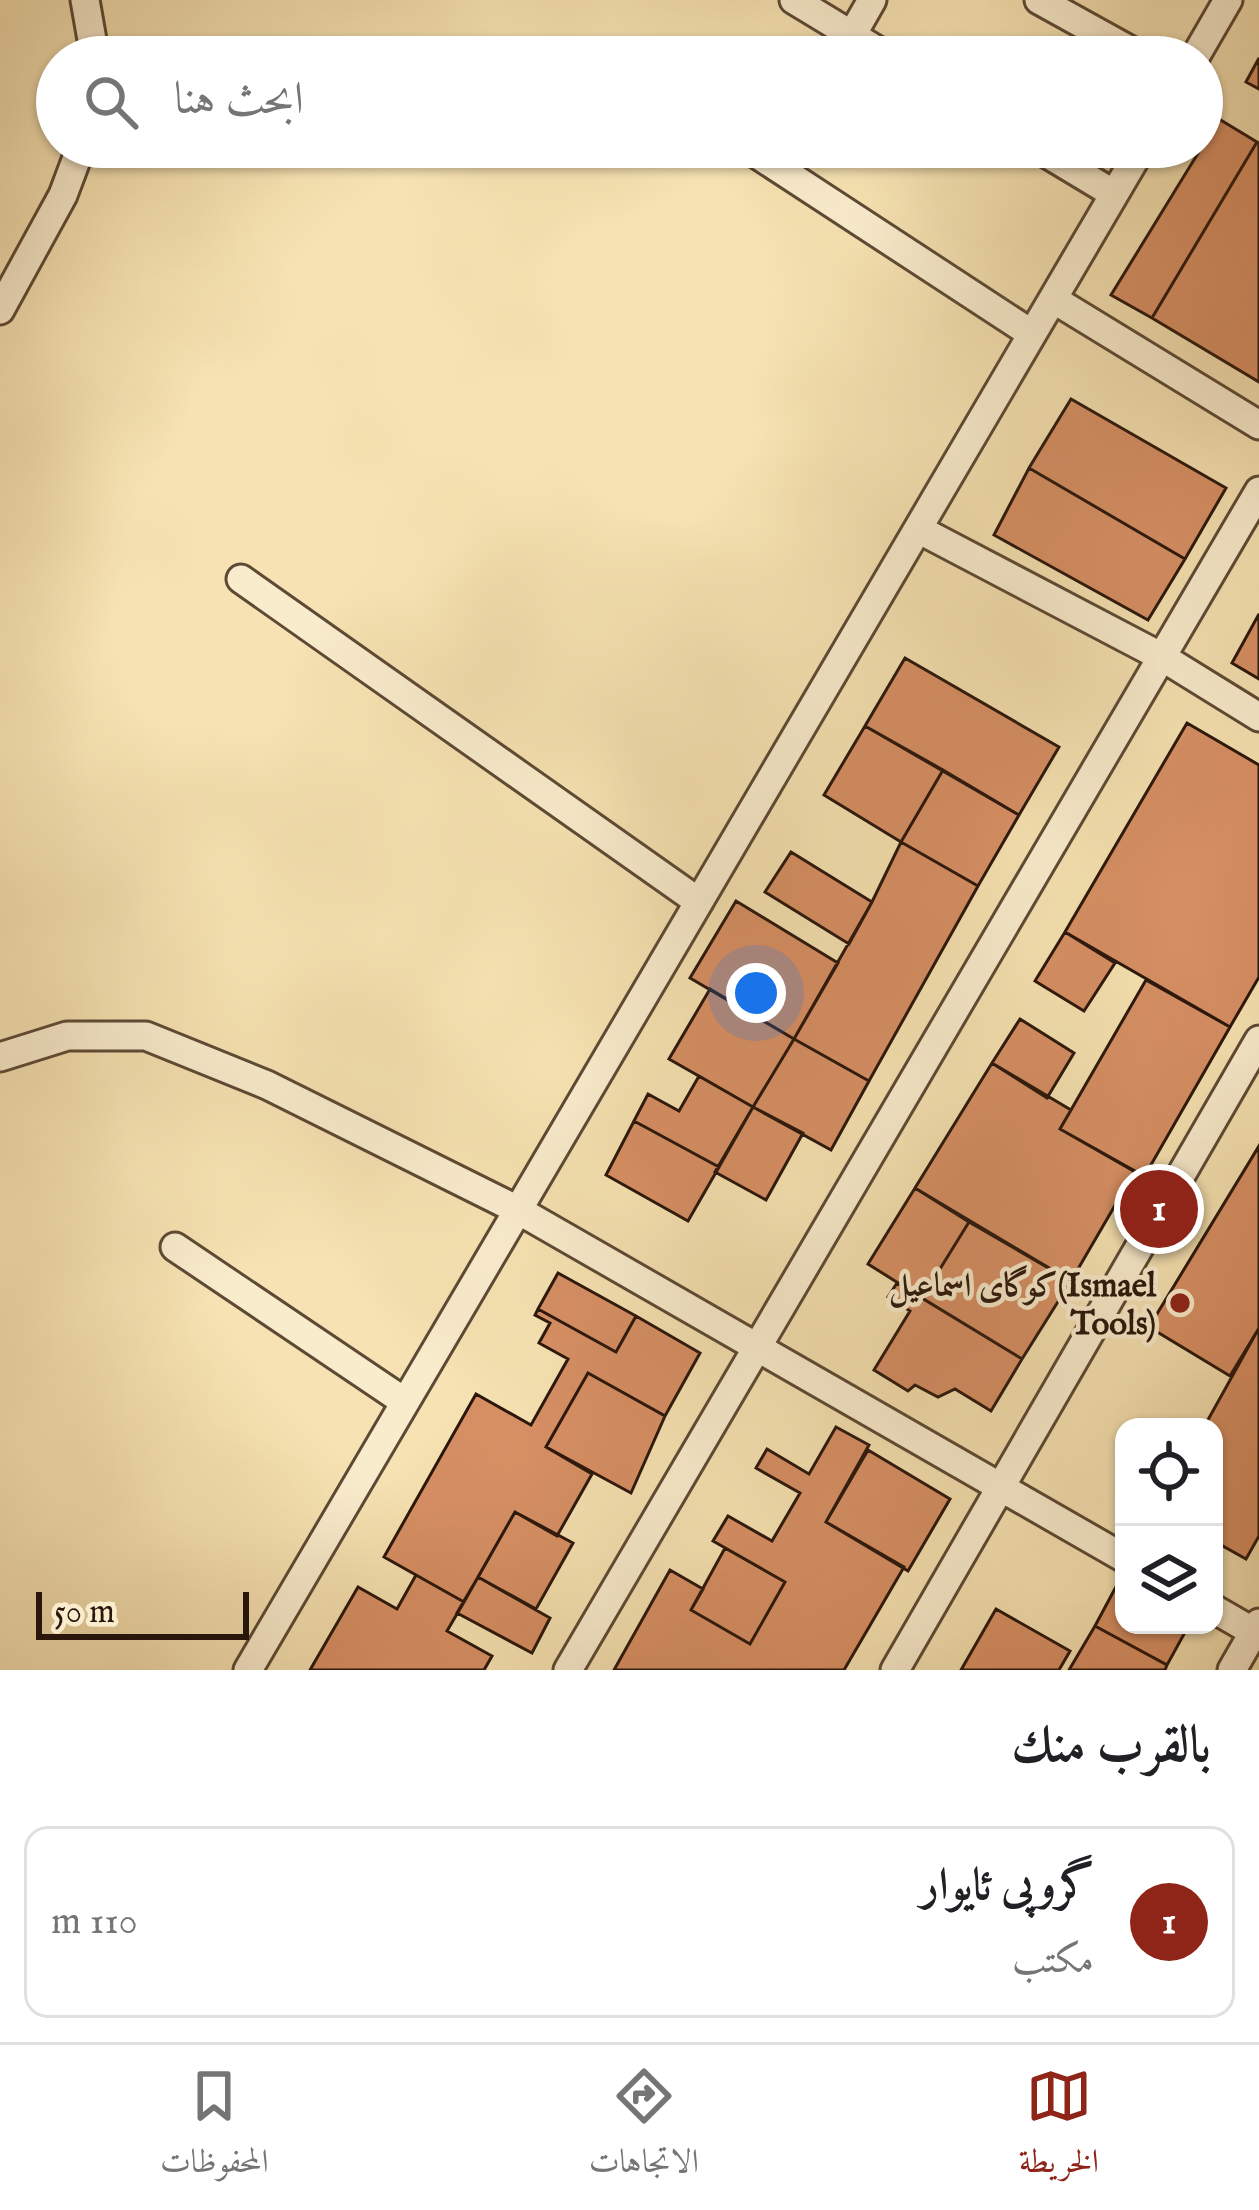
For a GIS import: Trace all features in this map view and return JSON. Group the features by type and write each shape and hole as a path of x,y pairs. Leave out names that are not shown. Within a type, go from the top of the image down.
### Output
{"street":[{"path":"85,0 91,36"},
{"path":"794,0 852,35 872,0"},
{"path":"1039,0 1104,36"},
{"path":"1207,36 1228,0"},
{"path":"0,310 73,168"},
{"path":"778,168 1032,334"},
{"path":"1071,168 1114,194"},
{"path":"248,1670 1129,168"},
{"path":"1053,298 1259,425"},
{"path":"568,1670 1259,491"},
{"path":"918,529 1162,657 1259,717"},
{"path":"241,579 698,902"},
{"path":"0,1058 67,1036 146,1036 267,1085 518,1210 1115,1553"},
{"path":"895,1670 1259,1040"},
{"path":"175,1247 405,1402"},
{"path":"1223,1613 1257,1630 1232,1670"}],"building":[{"path":"1259,58 1259,89 1246,82"},
{"path":"1223,121 1257,142 1152,318 1111,295 1189,168 1223,168"},
{"path":"1259,143 1259,382 1152,318"},
{"path":"1071,399 1226,488 1185,559 1029,468"},
{"path":"1029,468 1185,559 1148,620 994,535"},
{"path":"1259,614 1259,679 1232,663"},
{"path":"905,658 1059,747 1019,815 865,726"},
{"path":"1187,723 1259,765 1259,977 1230,1027 1065,932"},
{"path":"865,726 943,770 901,842 824,795"},
{"path":"943,770 1019,815 978,886 901,842"},
{"path":"901,842 978,886 869,1081 794,1039"},
{"path":"791,852 872,902 849,944 765,892"},
{"path":"736,901 838,963 794,1039 690,978"},
{"path":"1065,932 1115,963 1084,1011 1035,981"},
{"path":"1146,980 1230,1027 1144,1177 1060,1129"},
{"path":"710,989 794,1039 753,1107 669,1059"},
{"path":"1020,1019 1074,1053 1047,1098 992,1063"},
{"path":"794,1039 869,1081 831,1150 753,1107"},
{"path":"992,1063 1071,1110 1060,1129 1135,1171 1071,1281 915,1188"},
{"path":"699,1076 753,1107 719,1167 634,1121 648,1094 679,1111"},
{"path":"753,1107 803,1133 766,1200 715,1172"},
{"path":"634,1121 719,1167 688,1221 606,1175"},
{"path":"1259,1146 1259,1328 1230,1376 1149,1327"},
{"path":"915,1188 969,1222 922,1298 868,1264"},
{"path":"969,1222 1071,1281 1022,1359 922,1298"},
{"path":"558,1273 636,1316 616,1352 538,1309"},
{"path":"897,1283 1022,1359 991,1411 955,1389 938,1397 915,1385 908,1391 874,1370 910,1311 888,1297"},
{"path":"538,1309 616,1352 636,1316 700,1353 665,1416 588,1373 546,1447 592,1474 557,1536 515,1512 464,1602 384,1557 476,1394 531,1425 568,1359 539,1343 550,1323 535,1315"},
{"path":"1259,1328 1259,1536 1246,1559 1223,1546 1223,1418 1209,1418"},
{"path":"588,1373 665,1416 631,1493 546,1447"},
{"path":"836,1427 869,1445 826,1522 904,1567 844,1670 614,1670 670,1570 703,1589 691,1610 750,1644 785,1582 713,1541 728,1516 772,1541 800,1493 756,1468 767,1449 809,1474"},
{"path":"868,1450 950,1499 908,1571 826,1522"},
{"path":"515,1512 573,1543 536,1609 478,1577"},
{"path":"725,1548 785,1582 750,1644 691,1610"},
{"path":"416,1575 464,1602 447,1631 492,1656 484,1670 310,1670 358,1587 397,1609"},
{"path":"478,1577 550,1618 532,1653 457,1613"},
{"path":"1115,1589 1115,1634 1184,1634 1167,1665 1095,1626"},
{"path":"996,1609 1070,1651 1059,1670 961,1670"},
{"path":"1095,1626 1167,1665 1165,1670 1069,1670"}],"place":[{"name":"گروپى ئايوار","path":"1159,1209"},
{"name":"كوگای اسماعیل(Ismael Tools)","path":"1180,1303"}]}
